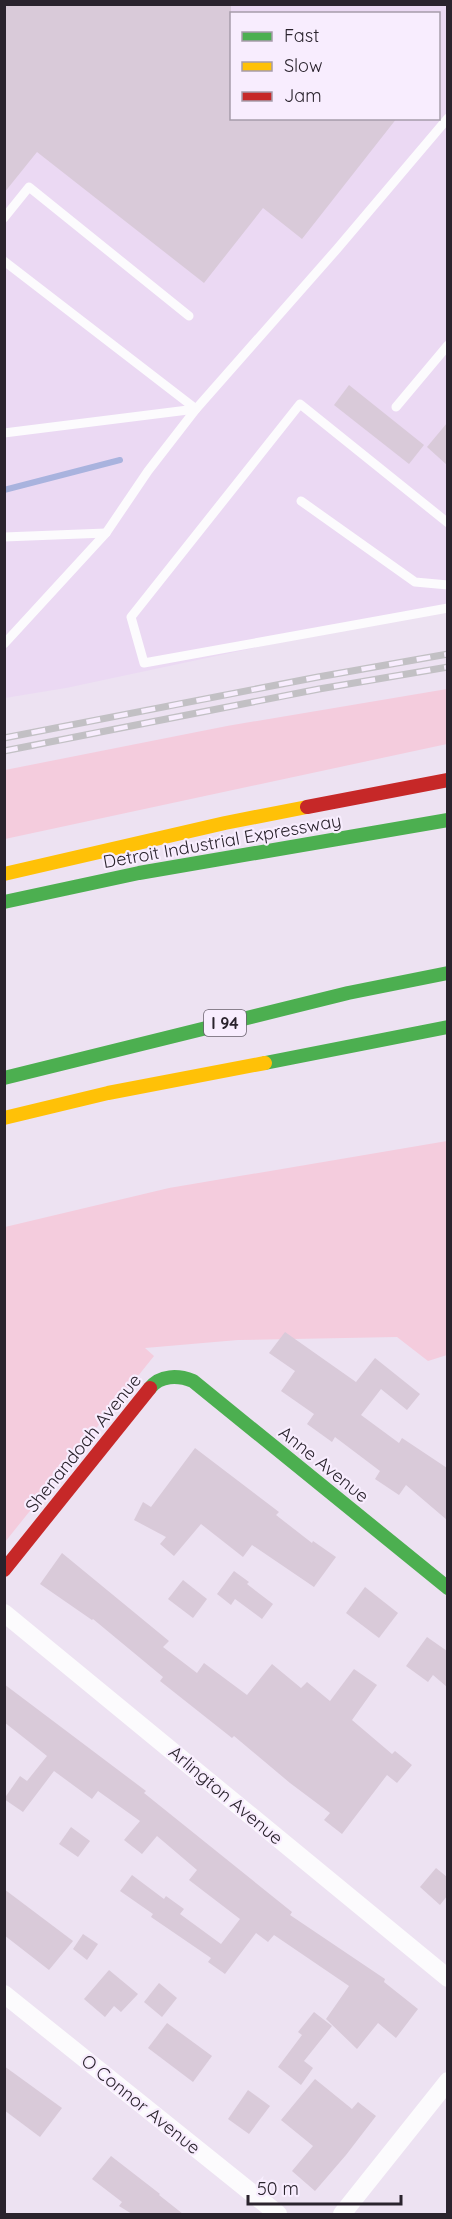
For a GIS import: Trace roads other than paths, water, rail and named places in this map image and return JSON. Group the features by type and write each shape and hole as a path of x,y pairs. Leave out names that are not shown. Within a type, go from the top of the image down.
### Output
{"main road":[{"path":"4,874 225,823 447,780"},
{"name":"Detroit Industrial Expressway","path":"4,902 139,873 447,820"},
{"name":"I 94","path":"4,1078 348,993 447,973"},
{"path":"4,1118 108,1092 447,1027"},
{"name":"Shenandoah Avenue","path":"4,1570 155,1381 174,1376"},
{"name":"Anne Avenue","path":"174,1376 193,1381 447,1588"}],"street":[{"name":"Arlington Avenue","path":"4,1613 447,1978"},
{"name":"O Connor Avenue","path":"4,1994 278,2214"},
{"path":"342,2214 447,2081"}],"lane":[{"path":"4,644 106,533 148,471 196,408 337,249 447,118"},
{"path":"4,218 29,187 189,316"},
{"path":"4,261 196,408"},
{"path":"396,407 447,345"},
{"path":"447,523 300,404 130,616 144,663 447,608"},
{"path":"4,434 196,408"},
{"path":"301,501 415,582 447,585"},
{"path":"4,537 106,533"}],"waterway":[{"path":"4,490 120,460"}],"railway":[{"path":"4,738 448,654"},
{"path":"4,751 319,689 448,667"}]}
